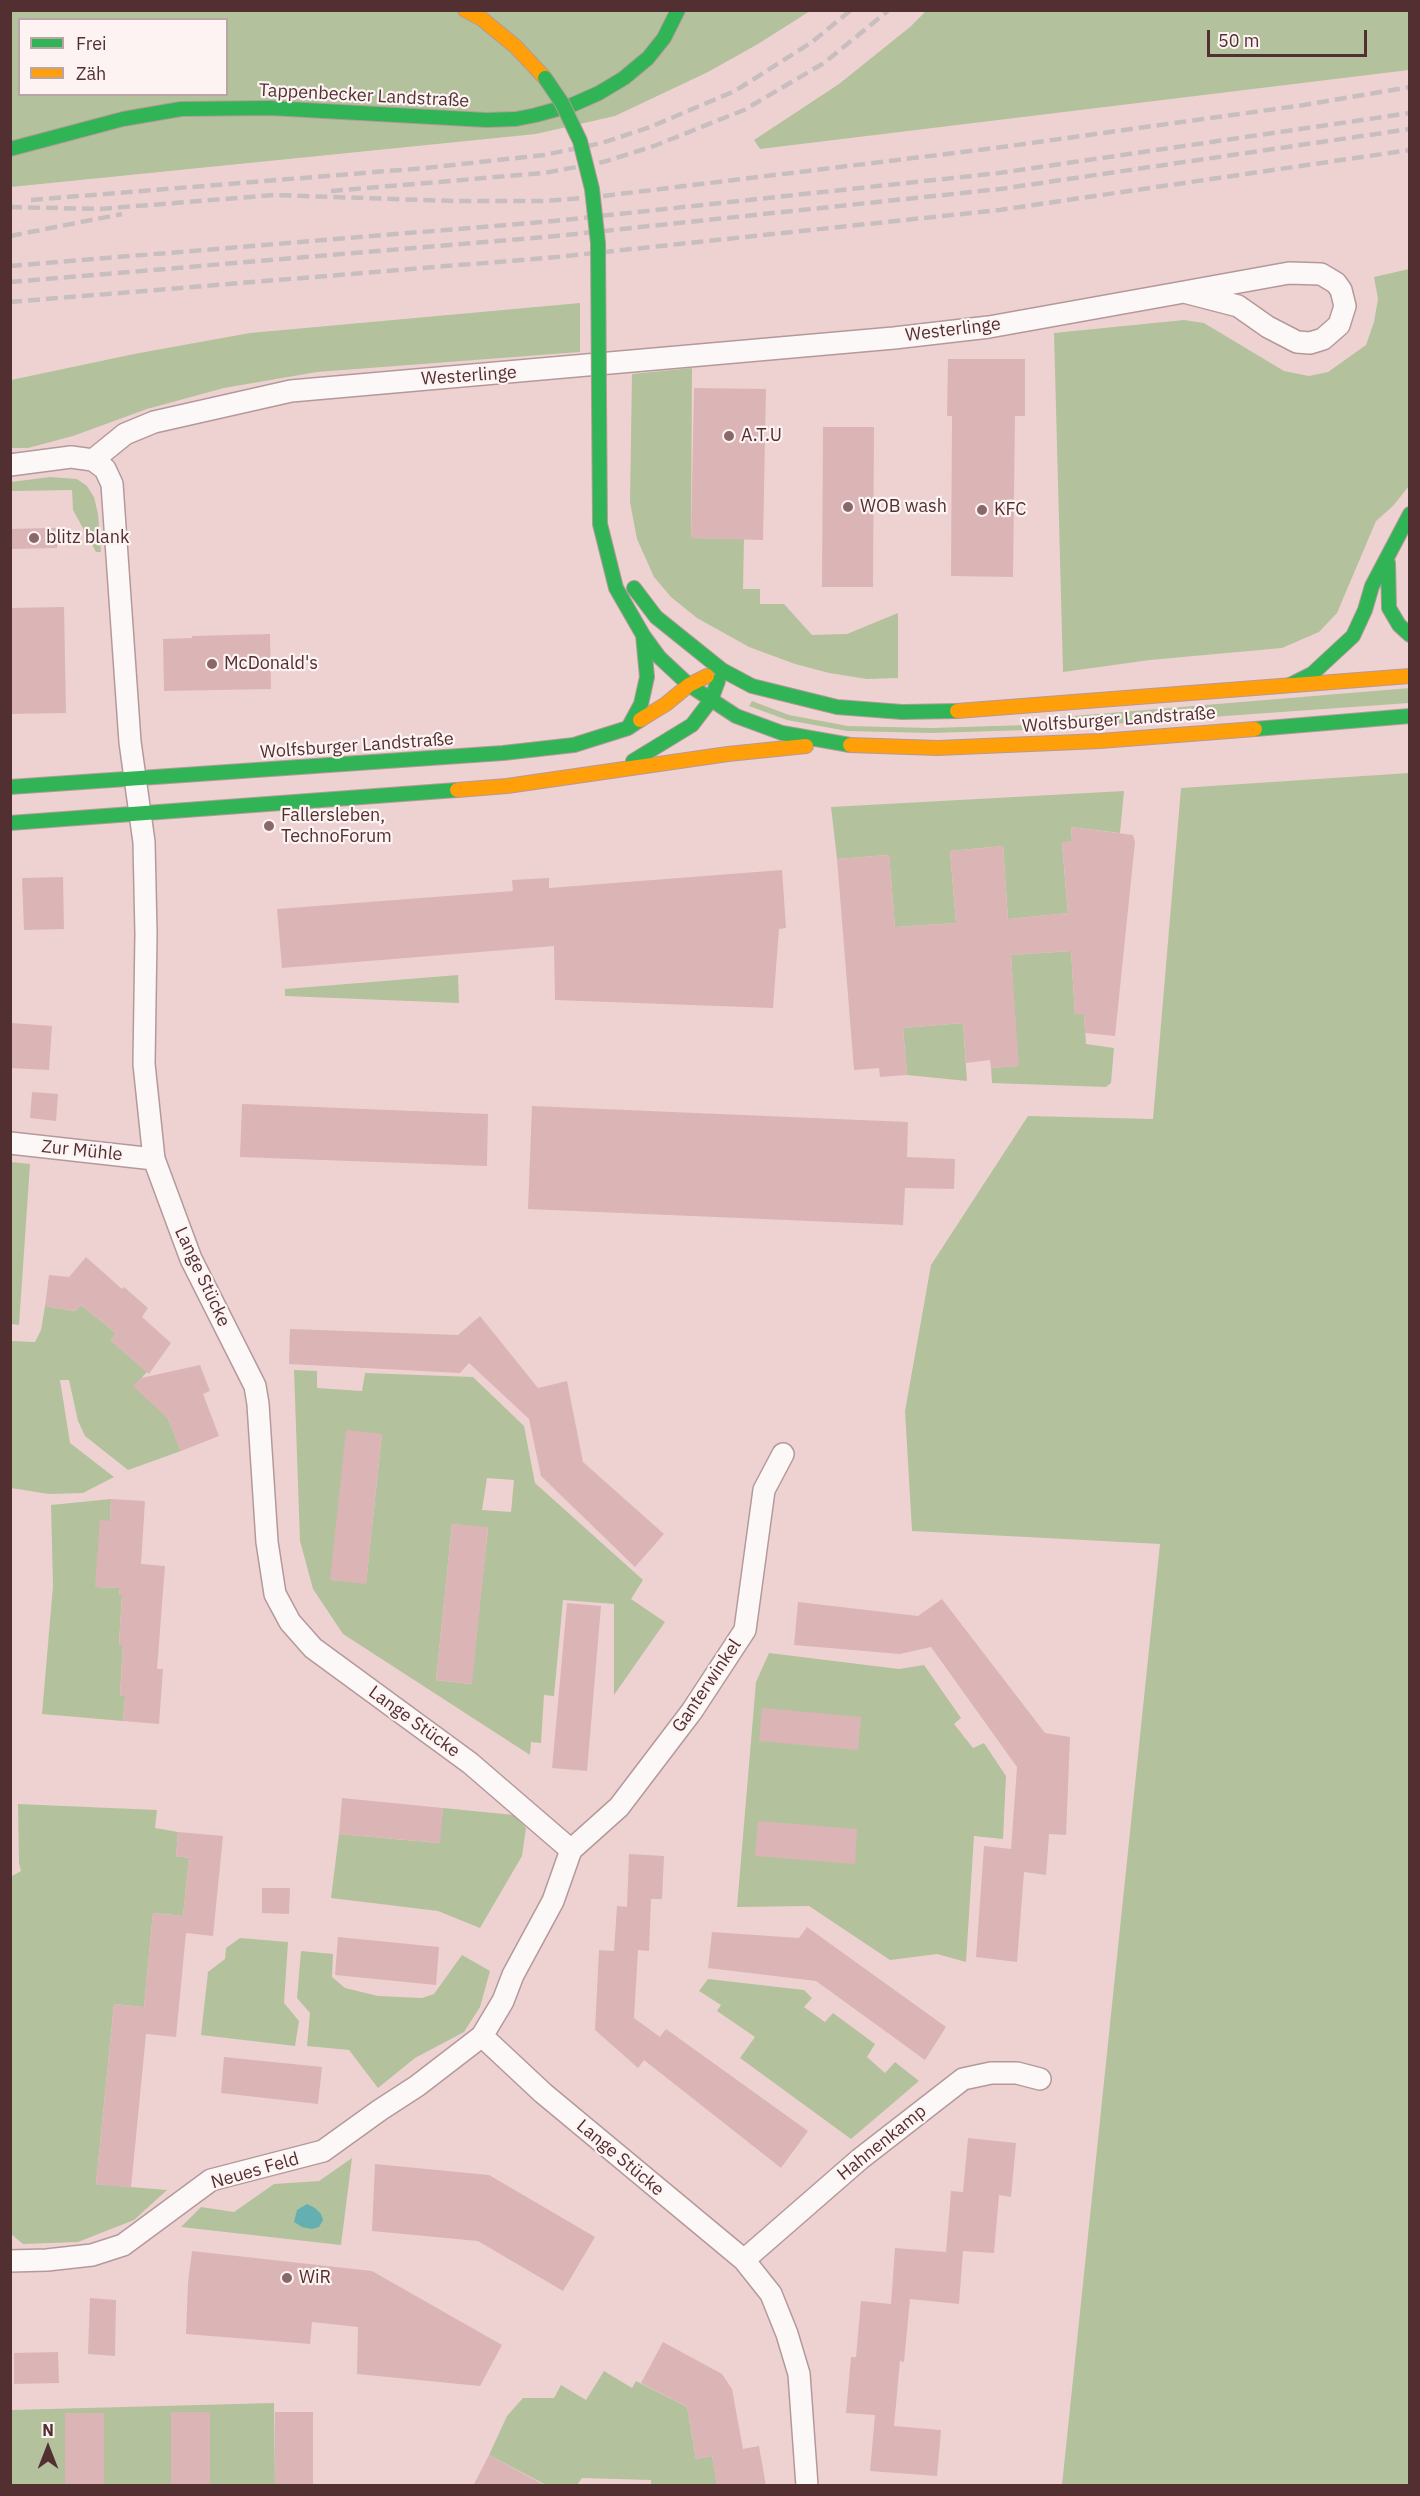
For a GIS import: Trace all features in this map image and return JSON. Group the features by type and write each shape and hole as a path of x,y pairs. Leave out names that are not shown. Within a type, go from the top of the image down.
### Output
{"main road":[{"path":"465,10 482,19 516,47 545,78 562,103 580,141 592,189 597,243 600,524 616,588 643,635 659,657 689,685"},
{"name":"Tappenbecker Landstraße","path":"10,149 123,119 181,109 270,108 486,120 516,119 536,115 572,105 624,78 648,58 664,38 678,10"},
{"path":"1290,685 1312,674 1353,636 1365,610 1372,586 1410,514"},
{"path":"606,551 656,617 722,670"},
{"path":"1388,555 1389,608 1399,625 1410,635"},
{"path":"628,728 641,704 647,677 643,635"},
{"name":"Wolfsburger Landstraße","path":"10,787 135,780 574,746 628,728 666,704 689,685 722,670"},
{"name":"Wolfsburger Landstraße","path":"722,670 752,686 837,707 902,712 995,710 1410,676"},
{"name":"Wolfsburger Landstraße","path":"619,769 692,725 711,700 722,670"},
{"name":"Wolfsburger Landstraße","path":"689,685 736,716 782,733 863,747 1007,746 1410,716"},
{"name":"Wolfsburger Landstraße","path":"10,823 507,786 728,754 831,743"}],"street":[{"name":"Westerlinge","path":"93,460 125,434 154,422 291,391 894,338 989,327 1289,273 1321,274 1336,283 1341,290 1345,306 1338,325 1323,339 1311,343 1297,342 1268,327 1239,306 1184,292"},
{"path":"10,465 71,457 93,460 105,470 112,484 123,657 135,780"},
{"name":"Lange Stücke","path":"135,780 144,842 146,934 144,1064 154,1159 191,1260 255,1386 267,1542 275,1594 290,1622 314,1648 470,1763 571,1850"},
{"name":"Zur Mühle","path":"10,1143 154,1159"},
{"name":"Ganterwinkel","path":"571,1850 619,1808 692,1711 745,1630 764,1490 783,1454"},
{"path":"482,2036 503,2001 513,1975 553,1901 571,1850"},
{"name":"Lange Stücke","path":"482,2036 543,2093 744,2260 771,2294 788,2334 799,2374 807,2486"},
{"name":"Neues Feld","path":"10,2261 47,2260 92,2254 123,2245 212,2180 323,2151 417,2086 482,2036"},
{"name":"Hahnenkamp","path":"744,2260 860,2159 963,2079 991,2073 1017,2073 1040,2079"}],"green space":[{"path":"11,11 810,11 708,72 615,116 536,134 11,187"},
{"path":"926,11 1409,11 1409,70 760,149 754,140 839,84 910,27"},
{"path":"1409,269 1409,486 1393,506 1376,521 1337,613 1319,632 1282,648 1150,660 1063,672 1054,333 1184,320 1204,323 1284,371 1309,376 1328,372 1366,345 1374,322 1378,299 1374,277"},
{"path":"580,303 580,352 317,372 224,388 147,409 73,436 28,448 11,448 11,380 250,333"},
{"path":"692,368 691,538 744,539 743,589 760,589 760,604 784,604 812,635 847,634 898,613 898,678 867,679 829,673 795,664 749,647 697,618 671,597 654,577 637,539 630,502 632,374"},
{"path":"50,477 77,479 87,486 94,497 98,514 101,552 96,552 73,510 72,490 11,491 11,482"},
{"path":"1410,688 1409,703 1027,730 932,733 847,731 787,720 749,706 752,701 789,715 848,726 931,728 1027,725 1061,717"},
{"path":"1409,773 1409,2485 1062,2485 1160,1544 912,1531 905,1411 931,1265 1028,1116 1153,1119 1181,788"},
{"path":"1124,791 1120,833 1071,827 1072,841 1062,843 1068,913 1008,919 1003,846 950,851 956,923 895,927 889,855 837,859 831,807"},
{"path":"1071,951 1075,1014 1084,1014 1086,1044 1114,1048 1111,1083 1106,1087 992,1083 991,1068 1018,1066 1011,955"},
{"path":"458,975 459,1003 285,996 285,989"},
{"path":"963,1023 967,1081 907,1075 903,1028"},
{"path":"11,1162 30,1164 19,1325 11,1324"},
{"path":"81,1305 116,1333 111,1341 147,1372 134,1386 162,1404 181,1451 128,1470 85,1436 78,1421 69,1380 60,1380 70,1443 114,1477 83,1493 49,1494 11,1488 11,1341 35,1342 41,1330 45,1306 75,1311"},
{"path":"294,1370 317,1371 317,1388 362,1391 365,1373 473,1377 524,1426 535,1483 643,1580 631,1599 665,1622 614,1695 614,1604 563,1600 554,1696 544,1695 541,1743 531,1742 530,1755 343,1634 313,1589 300,1541","holes":["382,1434 366,1583 330,1580","487,1478 514,1480 511,1512 482,1510","452,1524 488,1528 471,1684 436,1680"]},
{"path":"111,1499 110,1521 96,1587 120,1588 119,1595 122,1595 119,1644 123,1645 120,1695 125,1696 123,1721 42,1714 53,1586 51,1505"},
{"path":"769,1653 899,1669 924,1665 961,1718 954,1724 973,1748 984,1743 1006,1776 1003,1839 974,1836 966,1962 937,1954 890,1960 809,1906 737,1907 756,1682"},
{"path":"18,1804 157,1810 155,1828 178,1832 176,1856 189,1858 183,1916 153,1913 144,2007 114,2004 96,2184 167,2190 134,2220 78,2242 23,2244 11,2234 10,1877 21,1871"},
{"path":"443,1808 514,1815 526,1828 522,1856 480,1928 438,1911 331,1898 339,1834 439,1843"},
{"path":"240,1938 288,1942 284,2003 299,2021 295,2046 201,2035 208,1972 225,1959 226,1948"},
{"path":"301,1951 333,1954 332,1977 345,1988 378,1996 422,1998 434,1994 462,1955 490,1971 480,2007 464,2032 415,2058 378,2088 349,2050 307,2046 310,2013 297,1998"},
{"path":"708,1979 804,1990 812,1998 804,2007 825,2022 833,2013 875,2044 867,2057 885,2073 895,2062 919,2081 851,2139 740,2058 755,2037 717,2011 721,2005 699,1991"},
{"path":"352,2158 341,2245 181,2227 201,2207 234,2212 274,2184 319,2181"},
{"path":"604,2371 632,2388 636,2381 687,2407 696,2459 712,2456 717,2485 651,2485 651,2480 582,2478 577,2485 546,2485 489,2455 507,2416 523,2398 554,2398 561,2385 586,2400"},
{"path":"274,2403 275,2485 210,2485 171,2412 171,2485 104,2485 65,2413 65,2485 11,2486 11,2410"}],"water":[{"path":"307,2204 321,2214 323,2220 319,2227 312,2229 302,2227 294,2222 297,2210"}],"building":[{"path":"948,359 1025,359 1025,416 1015,416 1013,577 951,576 952,416 947,416"},
{"name":"A.T.U","path":"694,388 766,389 763,540 691,538"},
{"name":"WOB wash","path":"823,427 874,427 873,587 822,587"},
{"name":"blitz blank","path":"57,528 57,548 10,549 10,529"},
{"path":"64,607 66,713 10,714 10,608"},
{"name":"McDonald's","path":"270,634 271,689 164,691 163,639"},
{"path":"1071,827 1133,835 1135,842 1115,1036 1085,1033 1084,1014 1075,1014 1071,951 1011,955 1019,1066 991,1068 990,1060 966,1063 963,1023 903,1028 907,1075 880,1077 879,1068 854,1070 837,859 889,855 895,927 956,923 950,851 1003,846 1008,919 1068,913 1062,842 1072,841"},
{"path":"782,870 786,928 779,929 773,1008 555,1000 554,946 282,968 277,909 513,891 512,880 549,878 549,888"},
{"path":"63,877 64,929 24,930 22,878"},
{"path":"12,1023 52,1026 49,1070 10,1068"},
{"path":"32,1092 58,1094 56,1121 30,1118"},
{"path":"242,1104 488,1114 487,1166 240,1157"},
{"path":"532,1106 908,1122 907,1157 955,1159 954,1189 905,1188 903,1225 528,1209"},
{"path":"86,1257 122,1289 124,1287 148,1308 142,1317 171,1343 149,1374 111,1341 116,1333 81,1305 75,1311 45,1306 49,1275 69,1277"},
{"path":"480,1316 538,1388 567,1381 583,1462 664,1534 635,1567 541,1476 529,1419 469,1363 460,1373 289,1364 290,1329 458,1335"},
{"path":"200,1365 210,1391 203,1394 219,1436 181,1451 168,1419 133,1386 141,1378"},
{"path":"346,1430 382,1434 366,1584 330,1580"},
{"path":"111,1499 145,1501 141,1564 165,1566 157,1669 163,1669 159,1724 123,1721 125,1696 120,1696 123,1645 119,1645 122,1595 119,1595 120,1588 95,1587 100,1520 110,1521"},
{"path":"452,1524 488,1527 472,1684 436,1680"},
{"path":"942,1599 1045,1733 1070,1737 1066,1835 1049,1834 1046,1875 1024,1872 1017,1962 976,1957 984,1846 1011,1849 1017,1767 931,1647 900,1654 794,1645 798,1602 918,1616"},
{"path":"567,1603 601,1606 587,1771 552,1768"},
{"path":"762,1708 861,1717 858,1750 759,1741"},
{"path":"342,1798 443,1808 440,1843 339,1834"},
{"path":"758,1821 857,1829 855,1864 755,1856"},
{"path":"178,1832 223,1836 213,1936 186,1933 176,2037 146,2034 131,2188 96,2184 114,2004 144,2007 153,1913 183,1916 189,1858 176,1856"},
{"path":"629,1854 664,1856 662,1899 651,1899 649,1951 638,1950 634,2018 660,2037 666,2029 808,2131 781,2168 644,2060 638,2068 595,2030 599,1950 614,1951 617,1906 627,1907"},
{"path":"262,1888 290,1888 289,1914 262,1913"},
{"path":"807,1927 946,2027 925,2060 816,1981 708,1968 712,1932 799,1938"},
{"path":"338,1937 439,1947 436,1985 335,1975"},
{"path":"224,2057 322,2067 318,2104 221,2093"},
{"path":"968,2138 1016,2143 1011,2197 999,2195 994,2253 963,2251 959,2304 910,2299 904,2362 900,2361 894,2426 941,2430 937,2476 870,2471 875,2415 846,2413 851,2357 856,2357 861,2301 891,2304 895,2248 946,2252 951,2191 963,2192"},
{"path":"375,2164 489,2175 595,2237 563,2291 478,2241 372,2231"},
{"path":"192,2251 372,2271 502,2345 480,2386 357,2374 358,2327 312,2322 310,2344 186,2334"},
{"path":"90,2298 116,2300 115,2356 88,2354"},
{"path":"663,2342 722,2374 732,2389 743,2449 759,2446 766,2486 717,2486 712,2456 696,2459 687,2407 641,2383"},
{"path":"58,2352 59,2383 14,2384 14,2353"},
{"path":"171,2412 210,2412 210,2486 171,2486"},
{"path":"275,2412 313,2412 313,2486 275,2486"},
{"path":"65,2413 104,2413 104,2486 65,2486"},
{"path":"489,2455 546,2486 473,2486"}],"railway":[{"path":"31,200 425,168 544,155 602,143 650,127 735,91 812,42 851,10"},
{"path":"331,191 544,173 603,162 654,146 744,110 824,63 889,10"},
{"path":"10,207 100,209 274,195 454,201 544,201 595,197 995,148 1304,105 1410,87"},
{"path":"10,266 554,221 999,173 1410,113"},
{"path":"10,282 556,236 1000,189 1410,129"},
{"path":"10,302 557,257 999,210 1410,150"},
{"path":"10,236 122,214"}],"traffic: fast":[{"path":"10,149 123,119 181,109 270,108 486,120 516,119 536,115 572,105 624,78 648,58 664,38 678,10"},
{"path":"545,78 562,103 580,141 592,189 598,243 599,399"},
{"path":"599,399 600,524 616,588 643,635 659,657 689,685 736,716 782,733 850,745"},
{"path":"1290,685 1312,674 1353,636 1365,610 1372,586 1410,514"},
{"path":"1388,563 1389,608 1399,625 1410,635"},
{"path":"634,588 656,617 722,670 752,686 837,707 902,712 957,711"},
{"path":"628,728 641,704 647,677 643,635"},
{"path":"633,761 692,725 711,700 718,681"},
{"path":"1255,729 1410,716"},
{"path":"10,787 503,753 574,745 628,728 640,720"},
{"path":"10,823 457,790"}],"traffic: slow":[{"path":"465,10 482,19 516,47 545,78"},
{"path":"640,720 666,704 689,685 707,676"},
{"path":"957,711 1410,676"},
{"path":"850,745 938,748 1100,741 1255,729"},
{"path":"457,790 507,786 728,754 806,746"}],"place":[{"name":"A.T.U","path":"729,436"},
{"name":"WOB wash","path":"848,507"},
{"name":"KFC","path":"982,510"},
{"name":"blitz blank","path":"34,538"},
{"name":"McDonald's","path":"212,664"},
{"name":"Fallersleben, TechnoForum","path":"269,826"},
{"name":"WiR","path":"287,2278"}]}
